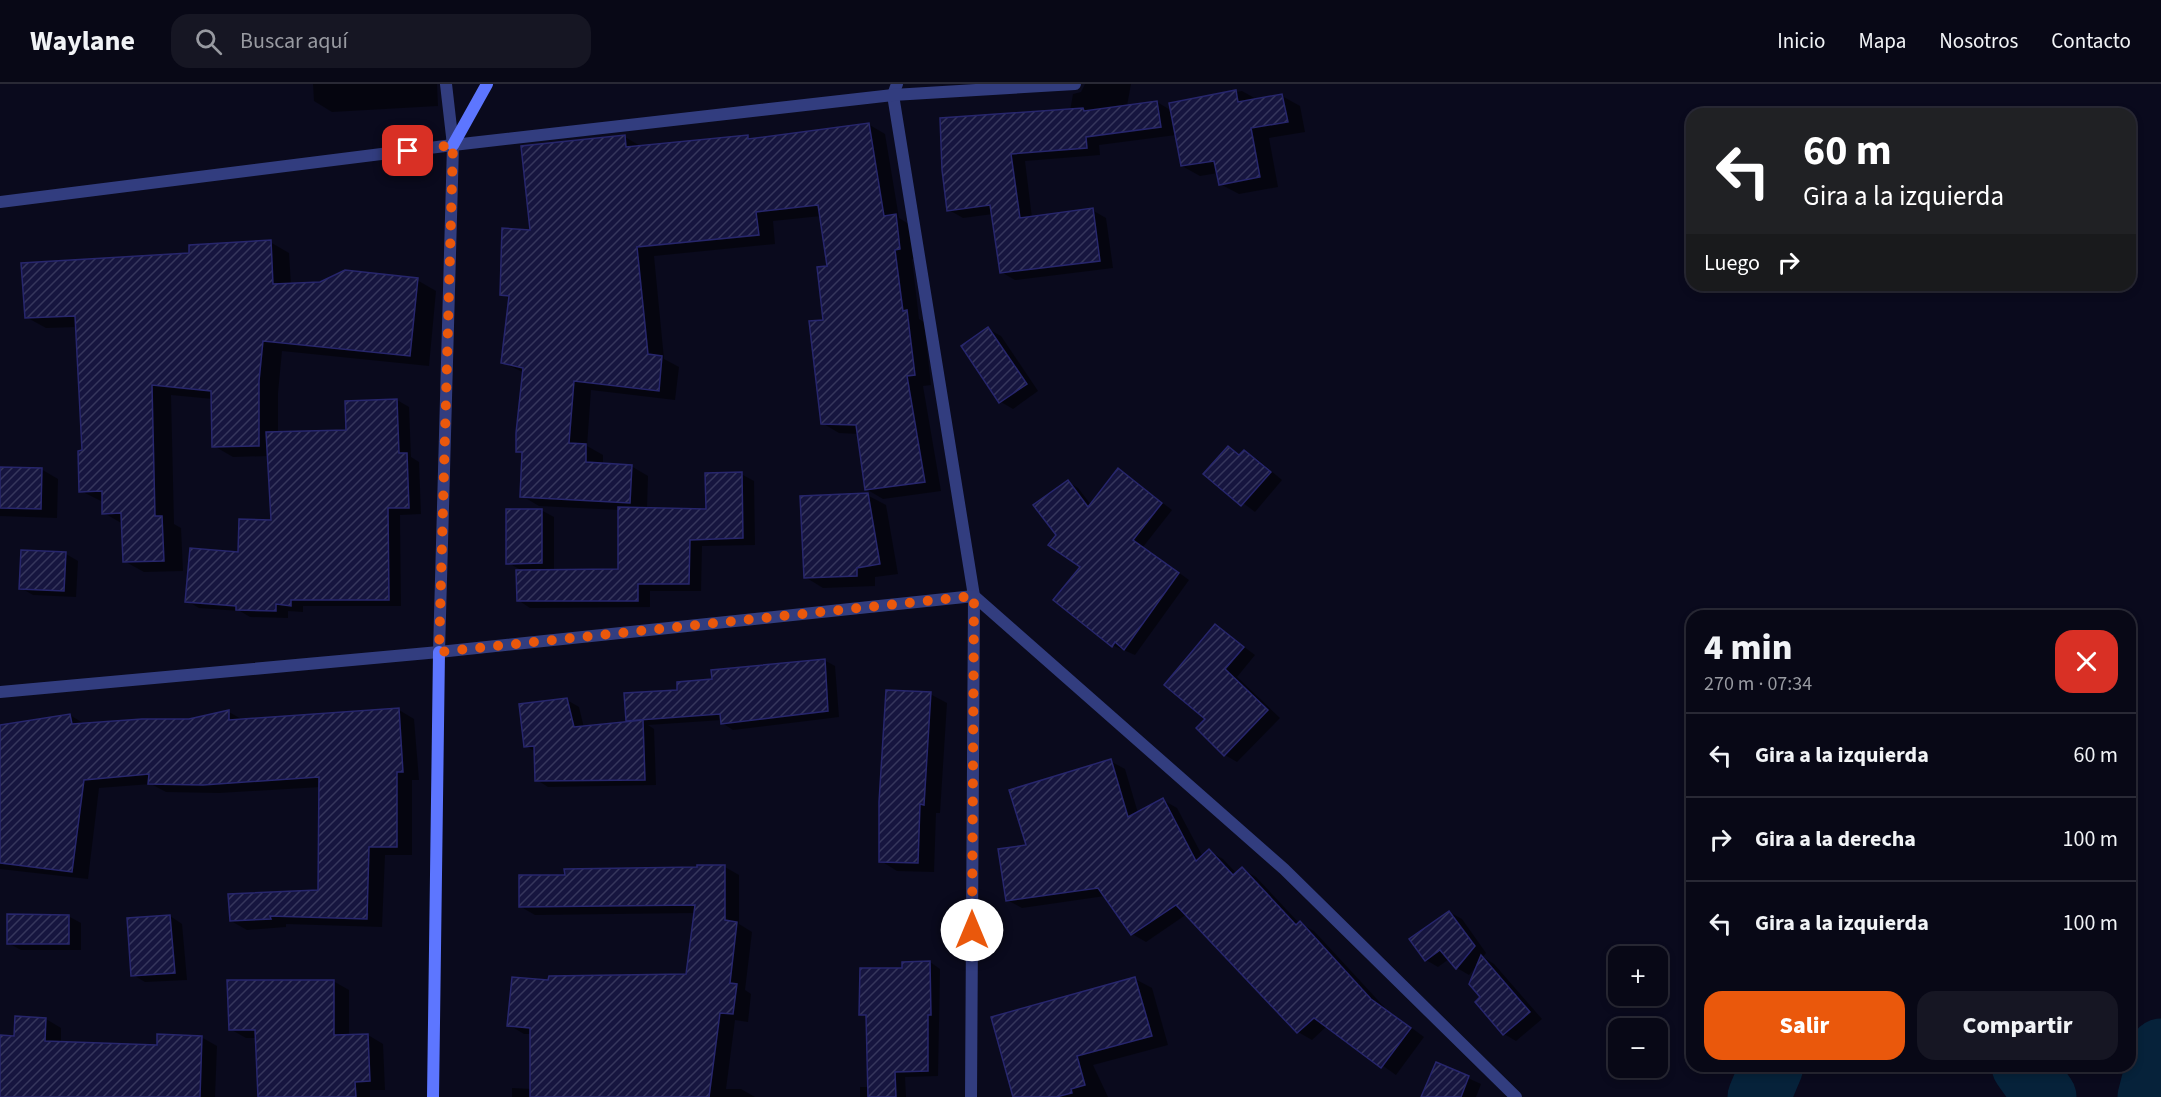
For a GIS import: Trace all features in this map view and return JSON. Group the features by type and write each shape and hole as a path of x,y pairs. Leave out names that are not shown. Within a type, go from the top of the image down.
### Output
{"street":[{"path":"433,1097 439,652 453,145 446,84"},
{"path":"453,145 487,84"},
{"path":"0,202 895,89 1076,84"},
{"path":"895,89 974,596 971,1097"},
{"path":"0,692 439,652 974,596 1284,869 1516,1097"}],"building":[{"path":"1236,90 1238,102 1282,94 1288,122 1251,128 1260,177 1219,185 1214,161 1181,166 1169,103"},
{"path":"1157,101 1161,127 1086,137 1087,148 1011,154 1020,218 1093,208 1100,261 1000,273 990,205 947,211 942,170 940,118 1083,108 1084,111"},
{"path":"869,123 884,216 896,214 900,249 895,250 903,311 907,310 915,375 907,376 925,482 865,490 856,425 821,424 809,321 823,320 817,267 827,266 818,205 756,212 759,235 637,247 648,354 662,356 659,391 574,381 569,443 586,444 586,462 632,465 630,503 520,497 522,452 516,452 516,433 523,368 501,363 509,296 500,295 502,228 530,230 521,146 625,135 626,147 748,135 748,139"},
{"path":"271,240 273,284 320,282 345,270 418,278 410,356 263,341 259,381 259,446 212,447 211,391 152,385 155,516 162,516 164,561 123,562 121,513 102,514 102,491 79,492 78,451 82,450 75,316 25,318 21,263 189,253 189,245"},
{"path":"988,327 1027,384 999,403 961,346"},
{"path":"397,399 399,453 407,453 409,508 388,508 389,600 291,600 291,606 276,604 276,611 236,610 236,606 185,602 190,548 238,552 239,519 271,520 266,432 346,430 345,401"},
{"path":"1228,446 1239,455 1244,450 1271,472 1241,506 1203,474"},
{"path":"0,467 42,468 41,509 0,508"},
{"path":"1118,468 1162,503 1133,540 1179,573 1124,650 1115,642 1112,647 1053,600 1080,567 1048,545 1056,535 1033,505 1068,480 1088,507"},
{"path":"742,472 743,538 690,540 689,584 638,584 638,601 517,601 516,570 618,569 618,507 706,509 705,473"},
{"path":"868,493 880,564 857,568 857,576 804,578 800,496"},
{"path":"506,509 542,509 542,563 506,564"},
{"path":"21,550 66,552 64,591 19,589"},
{"path":"1215,624 1244,647 1225,669 1268,710 1224,756 1196,728 1205,719 1164,685"},
{"path":"825,659 828,711 721,724 720,714 626,721 624,693 677,690 677,682 712,679 711,670"},
{"path":"886,690 931,692 924,805 920,804 918,863 879,862 879,802"},
{"path":"567,698 574,727 643,720 645,780 535,781 534,746 524,747 519,704"},
{"path":"399,708 403,772 397,772 397,847 369,847 367,919 270,916 271,919 230,921 228,894 318,890 319,777 203,785 148,784 149,774 84,780 72,872 0,863 0,725 70,714 72,724 142,719 189,719 229,710 229,720"},
{"path":"1111,759 1128,817 1163,798 1196,861 1209,849 1233,875 1242,867 1296,925 1300,921 1371,999 1411,1028 1381,1068 1314,1018 1297,1033 1176,905 1131,935 1098,888 1006,901 998,849 1026,845 1009,790"},
{"path":"697,865 725,865 725,920 737,922 730,983 737,984 733,1014 720,1013 709,1097 530,1097 530,1028 507,1026 512,977 548,980 549,976 686,974 695,905 519,907 519,875 565,875 564,869 697,867"},
{"path":"1449,911 1475,946 1456,969 1440,950 1425,961 1409,939"},
{"path":"7,914 69,915 69,944 7,944"},
{"path":"170,915 175,973 131,976 127,918"},
{"path":"1481,955 1530,1012 1503,1035 1475,1002 1480,997 1469,984"},
{"path":"930,961 931,1015 928,1015 928,1071 895,1072 896,1097 868,1097 866,1015 859,1015 860,968 902,968 902,962"},
{"path":"1135,977 1152,1036 1077,1056 1085,1085 1071,1089 1072,1093 1056,1097 1013,1097 991,1017"},
{"path":"227,980 334,980 334,1035 368,1034 370,1081 355,1082 356,1097 258,1097 255,1030 229,1030"},
{"path":"15,1016 46,1018 45,1041 157,1045 157,1034 202,1036 200,1097 0,1097 0,1035 14,1036"},
{"path":"1436,1062 1469,1076 1461,1097 1421,1097"}],"waterway":[{"path":"2149,1097 2161,1050"},
{"path":"1759,1097 1769,1072"},
{"path":"2027,1072 2045,1097"}],"route":[{"path":"408,151 453,145 439,652 974,596 972,930"}]}
